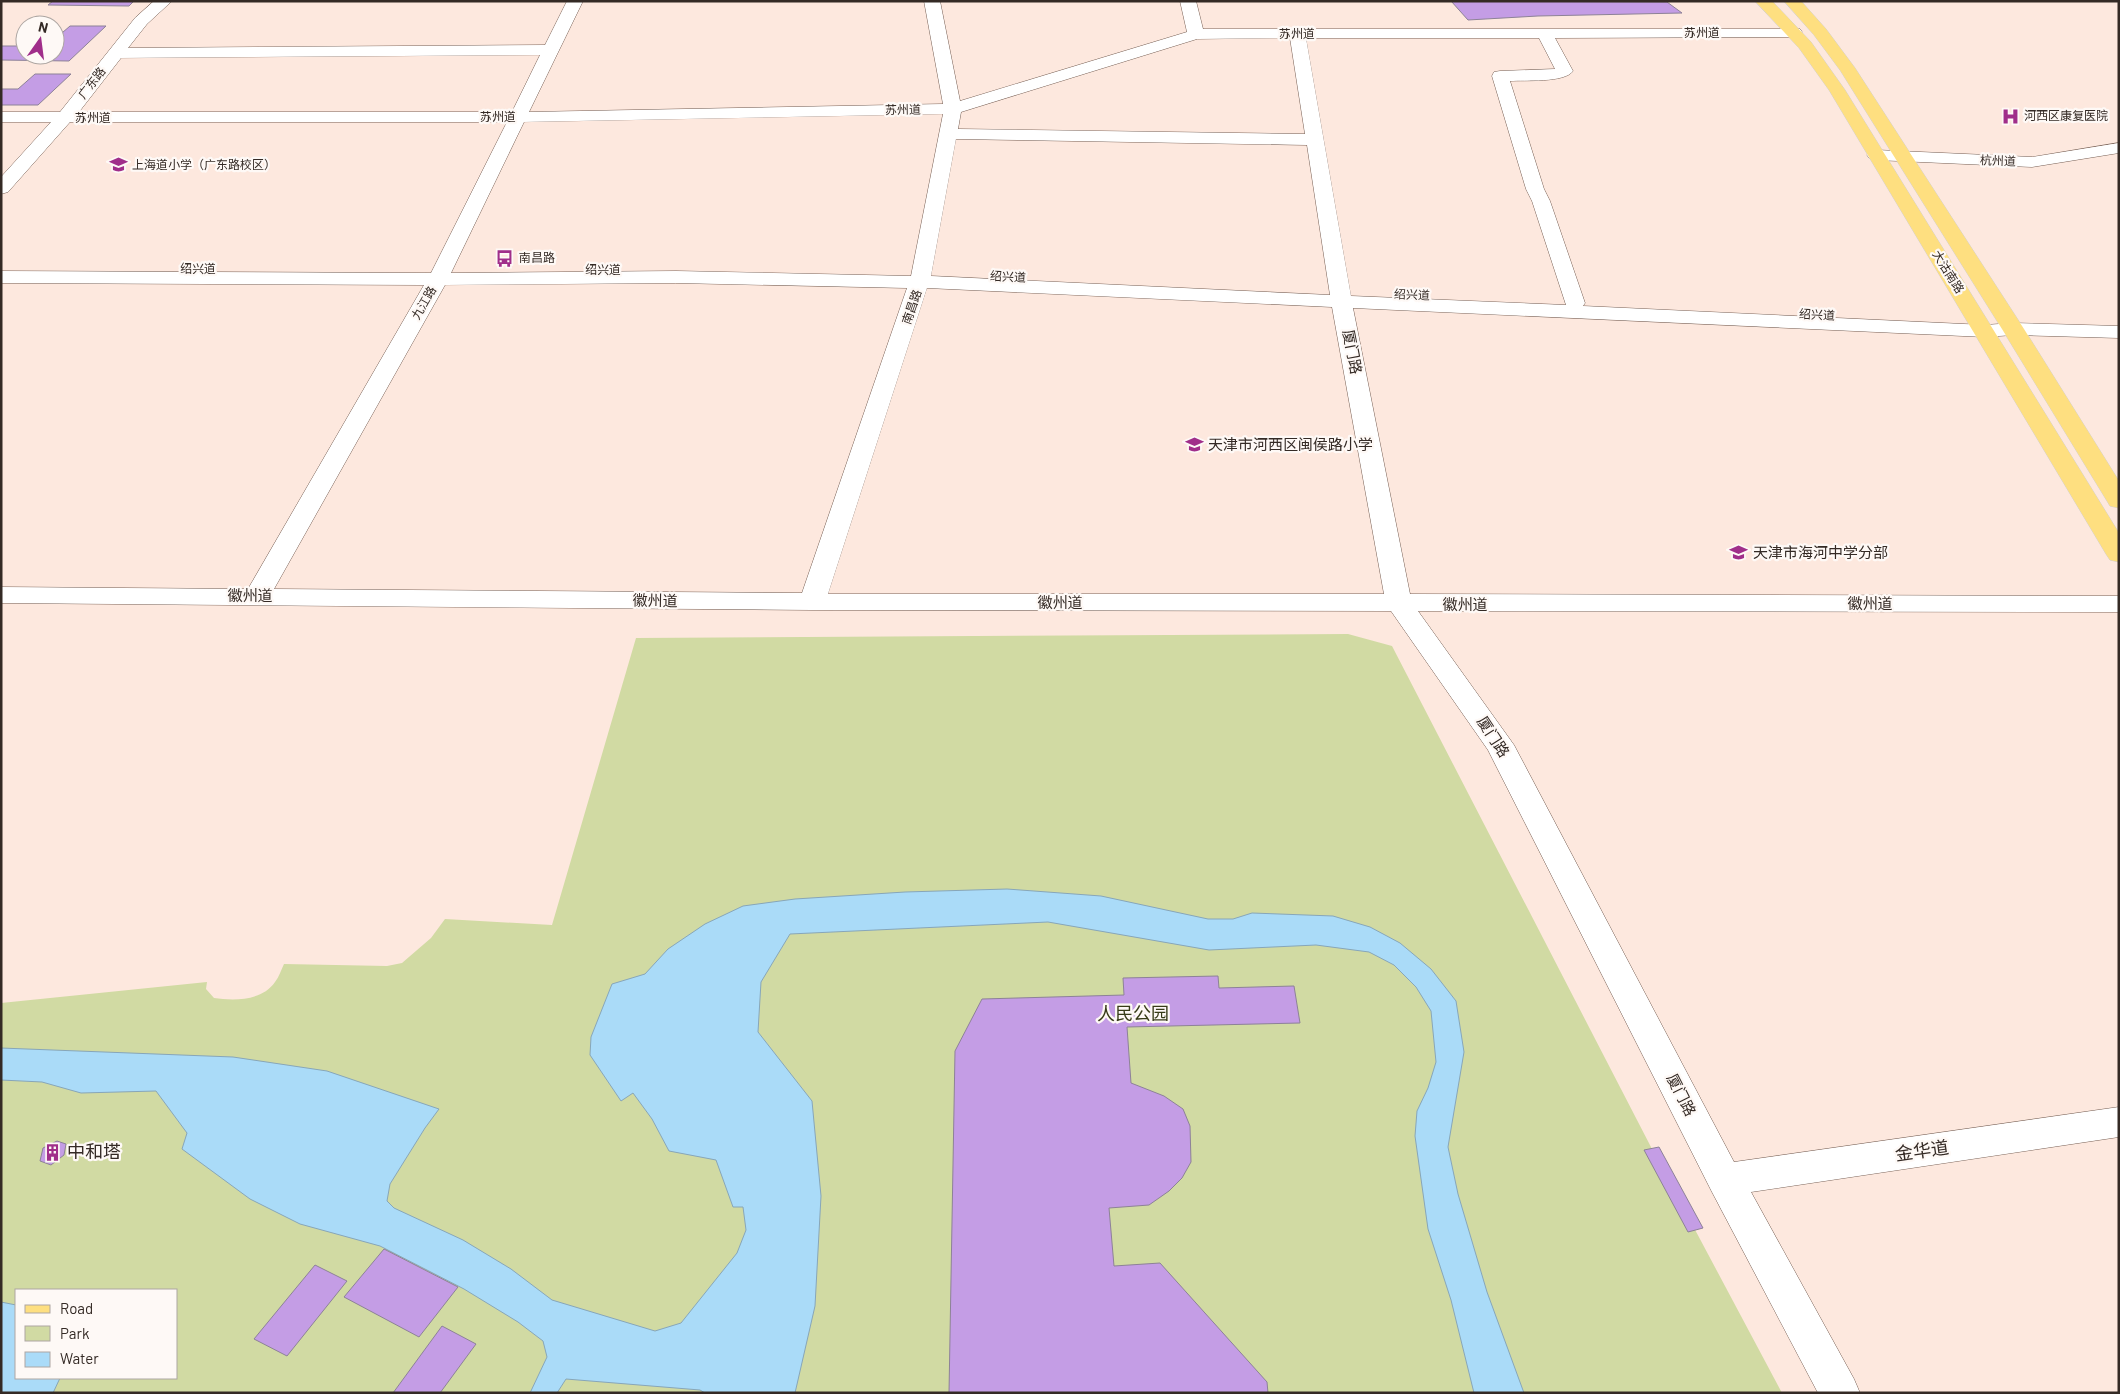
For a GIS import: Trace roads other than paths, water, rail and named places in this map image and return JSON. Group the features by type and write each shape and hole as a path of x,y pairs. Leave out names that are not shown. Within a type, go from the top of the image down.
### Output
{"main road":[{"name":"大沽南路","path":"1763,1 1794,32 1837,90 2119,554"},
{"name":"大沽南路","path":"1792,1 1833,48 2013,329 2119,501"}],"street":[{"name":"广东路","path":"1,188 63,118 141,21 164,1"},
{"name":"九江路","path":"257,596 440,274 575,1"},
{"name":"南昌路","path":"812,602 921,277 953,109 932,1"},
{"path":"1188,1 1196,34"},
{"name":"苏州道","path":"1,117 518,117 953,109 1196,34 1794,32"},
{"path":"1545,33 1564,71 1555,74 1500,76 1535,189 1541,201 1575,303"},
{"name":"厦门路","path":"1297,34 1341,298 1398,604 1500,745 1725,1180 1840,1393"},
{"path":"116,53 551,50"},
{"path":"948,134 1315,140"},
{"name":"杭州道","path":"1876,155 2032,162 2119,148"},
{"name":"绍兴道","path":"1,268 676,277 921,277 2113,335"},
{"name":"绍兴道","path":"1,277 440,274"},
{"name":"绍兴道","path":"1341,298 1575,303 1983,328"},
{"name":"徽州道","path":"1,596 257,596 812,602 2119,604"},
{"name":"金华道","path":"1725,1180 2119,1122"}],"water":[{"path":"1007,889 1101,896 1208,919 1233,919 1252,913 1333,916 1370,927 1400,943 1431,969 1456,1001 1464,1052 1448,1147 1458,1194 1487,1292 1524,1393 1474,1393 1451,1300 1428,1229 1415,1136 1417,1111 1428,1088 1436,1062 1431,1011 1416,987 1394,965 1369,952 1316,945 1209,950 1048,922 790,934 761,982 758,1032 812,1101 821,1196 815,1306 795,1393 705,1393 700,1390 566,1379 557,1393 530,1393 547,1357 543,1341 518,1322 464,1289 380,1246 300,1224 250,1199 182,1149 187,1133 156,1091 81,1093 42,1082 1,1080 1,1048 233,1057 327,1071 439,1109 390,1184 387,1201 394,1208 463,1240 511,1269 552,1300 655,1331 681,1323 737,1253 746,1230 743,1207 733,1207 716,1160 669,1151 652,1119 633,1093 621,1101 590,1055 591,1037 612,984 645,974 668,949 705,924 743,906 795,899 905,892"},
{"path":"1,1302 15,1305 15,1379 60,1379 53,1393 1,1393"}],"place":[{"name":"河西区康复医院","path":"2010,116"},
{"name":"上海道小学（广东路校区）","path":"118,165"},
{"name":"南昌路","path":"505,258"},
{"name":"天津市河西区闽侯路小学","path":"1194,445"},
{"name":"天津市海河中学分部","path":"1739,553"},
{"name":"中和塔","path":"53,1152"}],"park label":[{"name":"人民公园","path":"1133,1014"}]}
